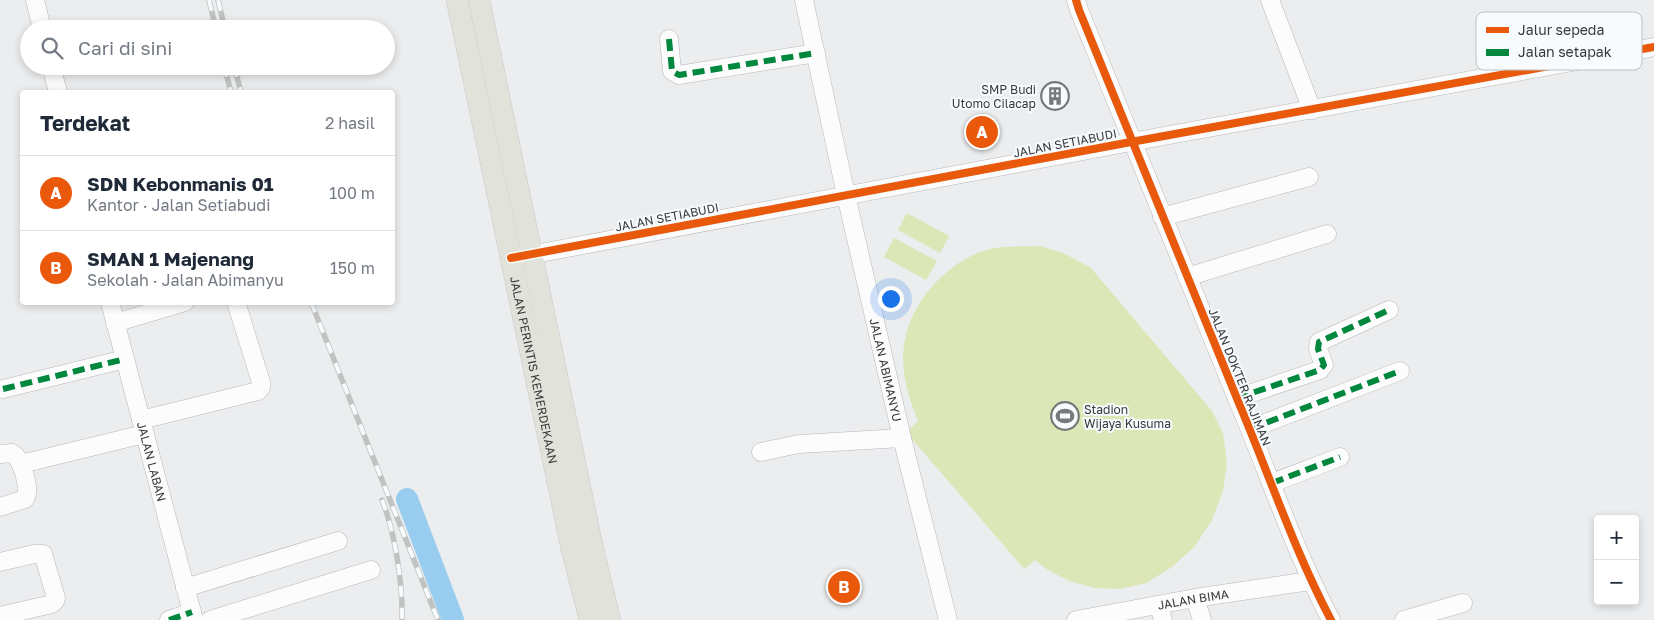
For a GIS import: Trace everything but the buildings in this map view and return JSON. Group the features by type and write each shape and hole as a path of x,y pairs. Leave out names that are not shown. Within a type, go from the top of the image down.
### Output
{"main road":[{"name":"JALAN PERINTIS KEMERDEKAAN","path":"457,0 610,620"},
{"name":"JALAN PERINTIS KEMERDEKAAN","path":"479,0 570,540 590,620"}],"street":[{"path":"35,0 40,20"},
{"name":"JALAN ABIMANYU","path":"804,0 846,195 902,438 948,620"},
{"name":"JALAN DOKTER RAJIMAN","path":"1076,0 1131,142 1250,429 1310,581 1331,620"},
{"path":"1270,0 1312,110"},
{"path":"669,39 672,71 679,75 816,53"},
{"name":"JALAN SETIABUDI","path":"521,256 1529,70"},
{"path":"53,75 57,90"},
{"path":"1162,217 1309,178"},
{"path":"1187,277 1328,234"},
{"name":"JALAN LABAN","path":"111,305 192,616"},
{"path":"115,323 175,305"},
{"path":"21,464 258,391 261,387 261,382 237,305"},
{"path":"1237,398 1320,370 1324,365 1318,346 1319,342 1389,310"},
{"path":"1,386 124,359"},
{"path":"1250,429 1400,371"},
{"path":"761,452 798,444 902,438"},
{"path":"0,454 8,452 15,455 21,464 28,490 27,496 21,501 0,506"},
{"path":"1272,483 1340,457"},
{"path":"185,588 338,541"},
{"path":"0,562 42,554 56,598 52,604 0,616"},
{"path":"210,620 371,570"},
{"name":"JALAN BIMA","path":"1076,620 1161,612 1195,598 1310,581"},
{"path":"1195,598 1202,620"},
{"path":"1404,620 1463,603"},
{"path":"169,620 192,616"}],"green space":[{"path":"907,213 949,236 940,253 898,230"},
{"path":"894,238 937,261 926,280 884,257"},
{"name":"Stadion Wijaya Kusuma","path":"1040,246 1063,253 1090,267 1212,411 1223,433 1227,464 1223,491 1212,520 1195,546 1172,567 1146,583 1120,589 1095,588 1069,581 1048,570 1035,560 1024,569 906,432 918,421 906,381 903,350 909,324 924,296 934,284 958,263 972,256 999,247"}],"waterway":[{"path":"407,499 453,620"}],"railway":[{"path":"209,0 214,20"},
{"path":"218,0 223,20"},
{"path":"226,75 230,90"},
{"path":"236,75 240,90"},
{"path":"312,305 438,620"},
{"path":"382,500 391,527 397,559 402,620"}],"marked path":[{"path":"669,39 672,71 679,75 816,53"},
{"path":"1237,398 1320,370 1324,365 1318,349 1319,342 1389,310"},
{"path":"3,389 125,359"},
{"path":"1250,429 1400,371"},
{"path":"1272,483 1340,457"},
{"path":"169,620 192,612"}],"cycle path":[{"path":"1076,0 1293,539 1331,620"},
{"path":"1642,49 1654,47"},
{"path":"511,258 1527,70"}],"place":[{"name":"SMP Budi Utomo Cilacap","path":"1055,96"},
{"name":"SDN Kebonmanis 01","path":"982,132"},
{"name":"Stadion Wijaya Kusuma","path":"1065,416"},
{"name":"SMAN 1 Majenang","path":"844,587"}]}
